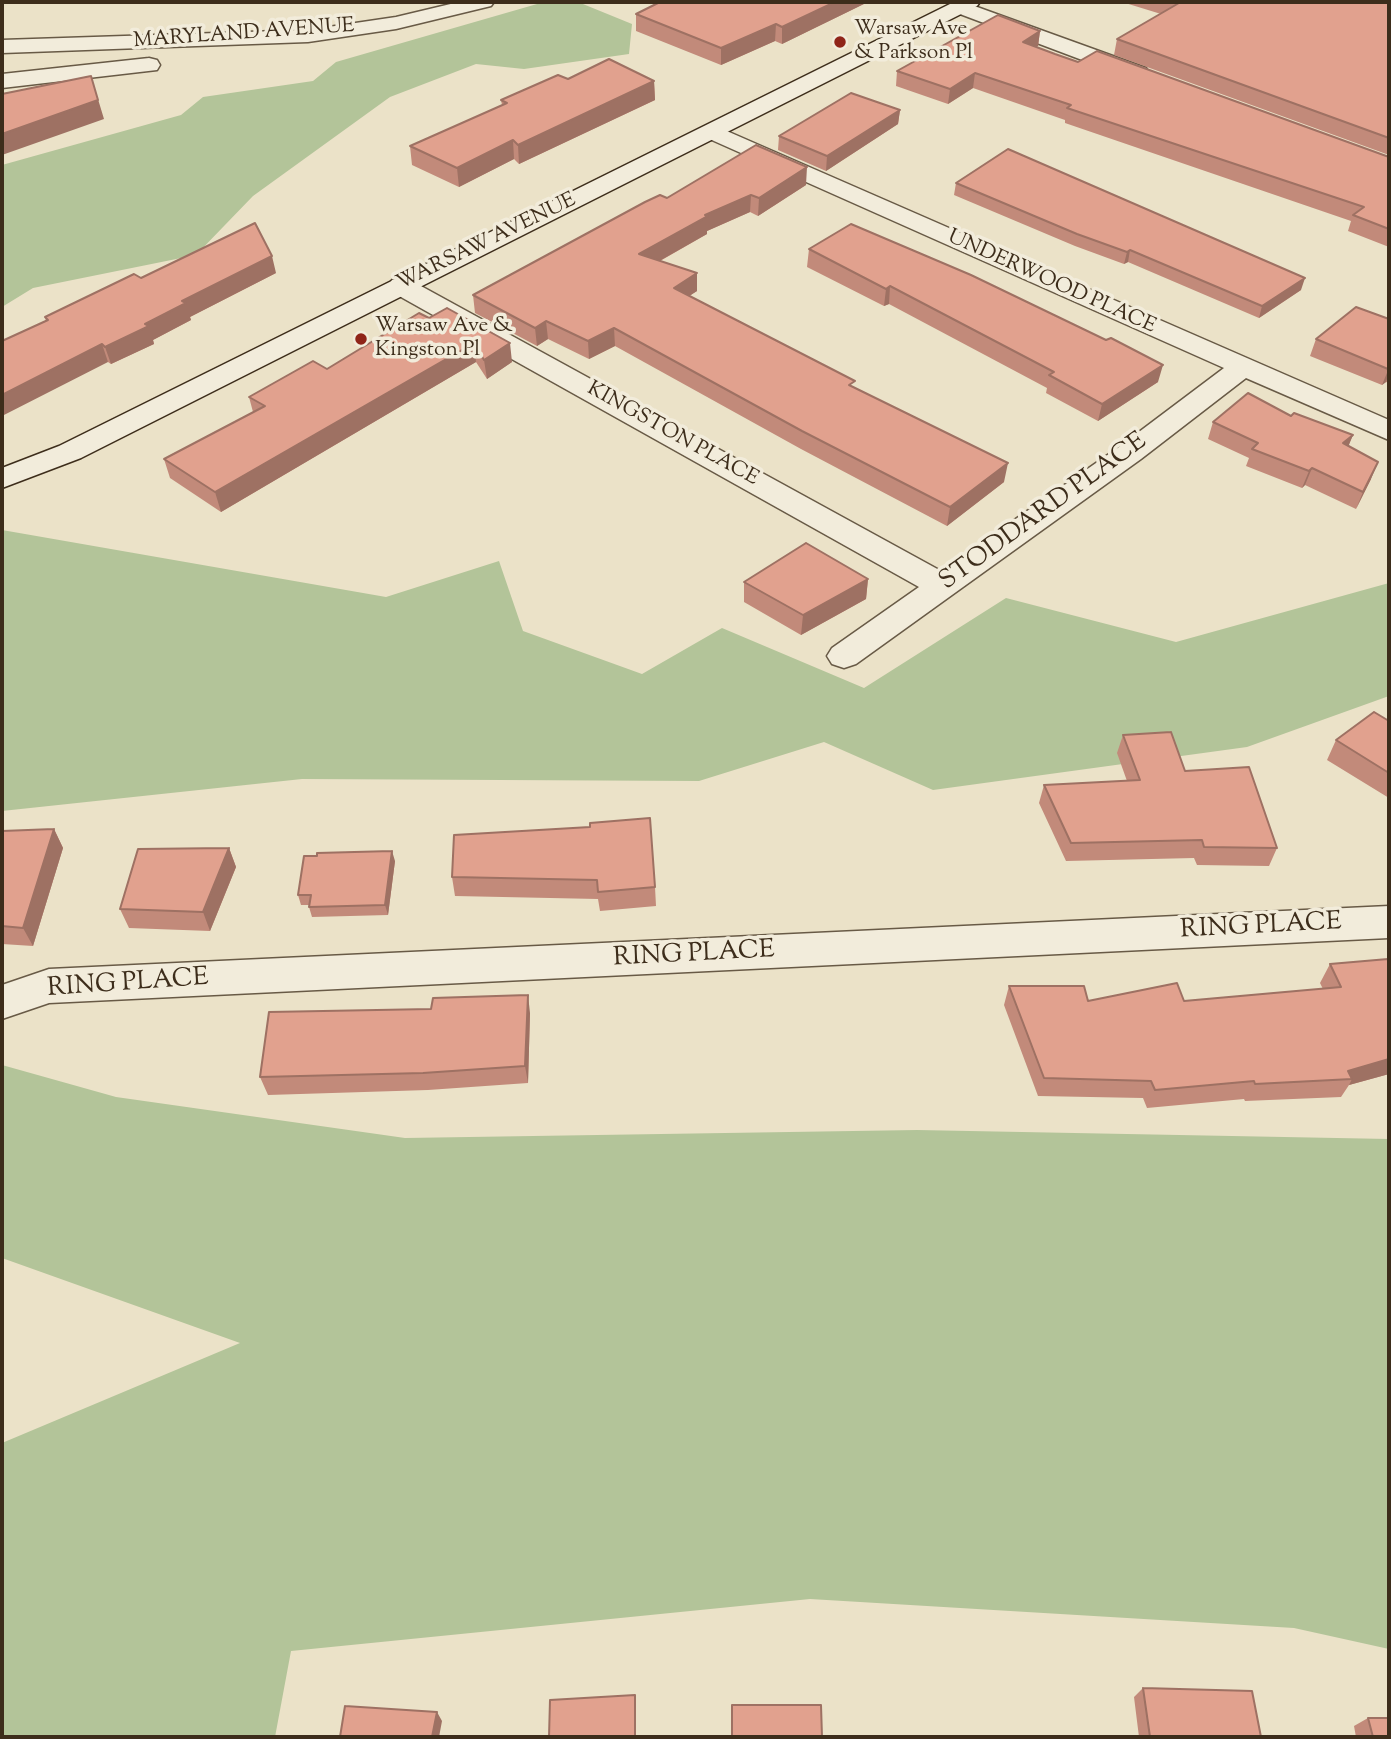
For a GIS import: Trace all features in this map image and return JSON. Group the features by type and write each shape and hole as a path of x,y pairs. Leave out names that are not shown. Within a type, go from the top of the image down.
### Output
{"street":[{"name":"MARYLAND AVENUE","path":"2,47 286,37 396,23 484,2"},
{"path":"964,4 1155,79"},
{"name":"WARSAW AVENUE","path":"2,479 70,452 964,4"},
{"path":"361,7 396,23"},
{"path":"2,81 314,47 396,23"},
{"name":"UNDERWOOD PLACE","path":"713,132 1389,431"},
{"name":"KINGSTON PLACE","path":"401,286 942,586"},
{"name":"STODDARD PLACE","path":"844,656 1130,453 1242,368"},
{"name":"RING PLACE","path":"2,1002 49,986 1389,922"}],"green space":[{"path":"544,2 578,2 632,24 629,54 524,69 476,64 390,97 253,196 196,255 33,288 2,307 2,165 181,115 203,97 313,81 336,62"},
{"path":"2,530 386,597 499,561 523,631 642,674 722,628 864,688 1006,598 1176,642 1389,583 1389,696 1247,747 933,790 824,742 699,781 302,779 2,811"},
{"path":"2,1065 116,1097 405,1138 917,1130 1389,1139 1389,1649 1294,1628 810,1599 291,1651 275,1737 2,1737 2,1443 240,1343 2,1258"}],"building":[{"path":"660,2 835,2 782,27 776,24 721,48 636,14"},
{"path":"1175,2 1389,2 1389,138 1117,39 1179,3"},
{"path":"998,15 1040,31 1023,42 1055,54 1078,62 1097,51 1389,157 1389,229 1353,215 1364,207 1067,108 1071,105 975,73 950,89 897,71"},
{"path":"609,59 654,81 518,145 513,140 457,168 410,146 507,103 501,100 558,75 568,79"},
{"path":"91,76 98,100 2,134 2,94"},
{"path":"851,93 900,110 827,156 779,136"},
{"path":"756,145 807,167 759,198 751,195 705,215 708,216 639,254 697,273 674,288 855,381 849,385 1008,463 950,507 802,431 614,328 588,341 546,321 535,328 473,295 645,202 660,195 667,198"},
{"path":"1008,149 1305,278 1262,306 1130,250 1127,252 1077,234 956,183"},
{"path":"255,223 272,256 182,301 186,303 145,324 149,326 105,347 102,344 2,395 2,341 134,274 141,278"},
{"path":"851,224 971,275 1106,340 1111,338 1163,365 1102,404 1049,375 1054,372 890,286 886,289 809,249"},
{"path":"1356,307 1389,319 1388,369 1316,339"},
{"path":"447,308 510,343 484,360 474,343 215,492 164,459 265,406 249,397 313,361 327,369 419,313 429,318"},
{"path":"1248,393 1291,416 1294,413 1353,435 1343,443 1378,462 1363,492 1312,468 1309,471 1252,449 1258,443 1213,422"},
{"path":"806,543 868,579 803,615 744,582"},
{"path":"1374,712 1389,721 1389,773 1336,740"},
{"path":"1171,732 1185,771 1249,767 1277,848 1204,847 1202,840 1071,843 1044,785 1140,780 1123,735"},
{"path":"650,818 655,887 598,892 597,880 452,877 454,835 590,827 590,823"},
{"path":"54,829 23,928 2,926 2,831"},
{"path":"229,848 203,912 120,909 138,849"},
{"path":"392,851 385,905 309,907 311,895 298,895 304,856 317,856 317,853"},
{"path":"1388,959 1389,1059 1348,1071 1352,1079 1255,1084 1254,1081 1155,1090 1151,1081 1044,1078 1009,986 1084,986 1088,1001 1177,983 1184,1001 1341,987 1330,964"},
{"path":"528,995 525,1066 423,1073 260,1077 269,1012 431,1009 433,998"},
{"path":"1143,1688 1252,1691 1261,1737 1150,1737"},
{"path":"635,1695 635,1737 549,1737 550,1700"},
{"path":"732,1705 821,1705 822,1737 732,1737"},
{"path":"345,1706 437,1712 432,1737 340,1737"},
{"path":"1368,1718 1389,1718 1389,1737 1373,1737"}],"place":[{"name":"Warsaw Ave & Parkson Pl","path":"840,42"},
{"name":"Warsaw Ave & Kingston Pl","path":"361,339"}]}
